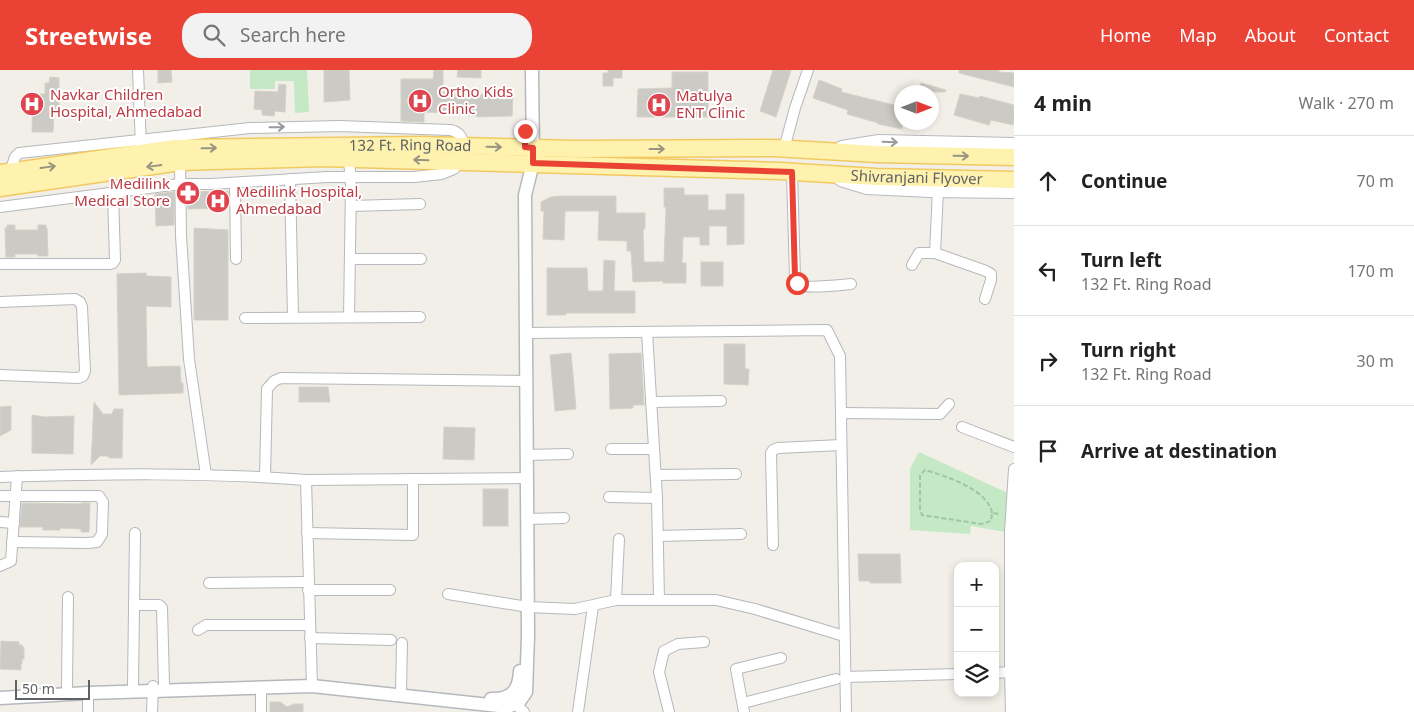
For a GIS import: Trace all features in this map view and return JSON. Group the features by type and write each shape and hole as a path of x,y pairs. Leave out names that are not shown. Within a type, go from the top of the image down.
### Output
{"main road":[{"path":"824,150 879,142 1014,145"},
{"name":"132 Ft. Ring Road","path":"5,173 141,147 393,146 462,154"},
{"name":"132 Ft. Ring Road","path":"529,155 576,149 824,150"},
{"name":"Shivranjani Flyover","path":"824,150 877,154 1014,157"},
{"name":"132 Ft. Ring Road","path":"0,188 180,162 462,154 529,155 819,173"},
{"path":"819,173 867,187 1014,191"},
{"name":"Shivranjani Flyover","path":"819,173 876,177 1014,180"}],"street":[{"path":"138,70 141,147"},
{"path":"0,689 133,685 261,688 312,683 520,708 519,702 526,692 523,382 518,194 529,155 525,70"},
{"path":"0,698 157,687 312,683 494,699 507,698 515,691 519,683 525,606 528,519 524,478 527,455 523,382 526,333 525,195 529,155 532,70"},
{"path":"784,149 808,70"},
{"path":"0,207 180,184 350,177 414,177 442,174 454,169 462,154"},
{"path":"349,158 351,206 349,317"},
{"path":"180,162 181,236 189,359 206,475"},
{"path":"792,172 795,278 797,283 811,286 851,284"},
{"path":"290,179 293,318"},
{"path":"236,183 236,258"},
{"path":"935,253 938,190"},
{"path":"0,264 113,263 115,260 113,193"},
{"path":"351,206 420,204"},
{"path":"912,265 919,253 935,253 986,271 991,274 992,280 985,299"},
{"path":"350,259 421,259"},
{"path":"0,302 75,300 80,302 82,308 85,371 78,378 0,375"},
{"path":"246,318 420,317"},
{"path":"526,333 827,330 840,356 844,636 840,678 846,712"},
{"path":"648,332 656,475 660,599"},
{"path":"265,477 267,389 274,381 281,378 523,382"},
{"path":"652,402 722,400"},
{"path":"841,413 940,414 949,404"},
{"path":"962,427 1014,447"},
{"path":"772,545 771,453 773,450 778,448 841,446"},
{"path":"611,449 654,449"},
{"path":"527,455 568,454"},
{"path":"1011,712 1014,470"},
{"path":"0,477 124,474 206,475 306,480 524,478"},
{"path":"656,475 736,474"},
{"path":"0,566 11,561 17,476"},
{"path":"307,533 413,535 413,479"},
{"path":"306,480 312,683"},
{"path":"0,496 99,496 103,502 102,534 98,542 12,542"},
{"path":"609,497 657,498"},
{"path":"528,519 564,518"},
{"path":"0,522 14,523"},
{"path":"133,685 135,533"},
{"path":"658,536 741,534"},
{"path":"616,600 619,539"},
{"path":"208,583 390,590"},
{"path":"448,594 525,606 575,609 616,600 716,600 754,609 844,636"},
{"path":"67,687 68,597"},
{"path":"134,605 158,605 162,608 157,687 152,712"},
{"path":"578,712 593,606"},
{"path":"198,630 206,625 310,625"},
{"path":"310,638 391,640"},
{"path":"669,712 659,672 664,651 678,644 704,642"},
{"path":"401,690 402,643"},
{"path":"781,658 736,669 743,708 840,678 954,674"},
{"path":"999,673 1010,672"},
{"path":"261,688 261,712"},
{"path":"88,693 88,712"}],"path":[{"path":"925,470 965,485 982,496 992,507 992,513 991,521 981,524 922,515 920,509 920,475 925,470"},
{"path":"992,513 1000,514"}],"green space":[{"path":"250,70 307,70 309,112 295,113 294,81 275,81 275,89 250,89"},
{"path":"919,452 1010,494 1006,532 971,526 970,534 910,530 910,469"}],"building":[{"path":"158,70 171,70 172,82 158,83"},
{"path":"324,70 349,70 350,100 324,102"},
{"path":"434,70 443,70 443,92 513,94 512,116 477,117 453,115 453,113 424,112 424,122 401,121 401,79 433,79"},
{"path":"458,70 481,70 481,78 457,77"},
{"path":"608,70 622,70 622,78 613,78 613,86 603,86 603,73 608,73"},
{"path":"773,70 791,70 776,117 760,111"},
{"path":"959,70 999,70 999,72 1014,73 1014,87 959,73"},
{"path":"672,72 708,72 708,117 637,117 638,89 672,88"},
{"path":"50,77 59,78 59,113 54,113 53,132 32,132 33,97 40,97 40,94 45,94 45,83 49,83"},
{"path":"819,80 842,89 841,92 894,105 894,127 847,114 848,110 813,98"},
{"path":"279,84 286,85 285,112 275,111 274,116 262,115 262,110 254,109 255,91 278,92"},
{"path":"939,88 946,90 945,92 939,92"},
{"path":"960,94 979,98 980,96 1014,105 1013,125 991,120 989,125 954,115"},
{"path":"664,188 684,188 684,195 708,195 708,210 726,210 726,194 744,194 744,244 727,245 727,226 709,226 709,245 700,245 700,237 683,237 682,263 686,263 686,283 663,283 663,281 633,282 631,251 627,251 627,241 598,240 599,211 565,211 564,240 543,239 544,211 541,211 541,202 551,197 560,196 616,196 616,213 645,213 645,229 643,229 644,262 664,262 666,207 664,207"},
{"path":"228,191 228,208 188,209 187,192"},
{"path":"174,192 174,225 156,226 155,194"},
{"path":"7,225 15,225 15,230 38,230 38,225 46,225 48,256 15,254 15,257 6,257 5,228 7,228"},
{"path":"194,228 228,230 228,320 194,320"},
{"path":"604,260 615,261 614,291 635,291 635,313 566,313 566,315 547,315 547,268 587,268 588,291 603,291"},
{"path":"701,262 723,262 723,286 701,286"},
{"path":"146,273 146,276 171,277 171,307 146,306 147,367 180,366 183,393 119,395 117,274"},
{"path":"724,344 745,344 745,369 749,369 748,385 724,384"},
{"path":"571,353 576,409 555,411 550,355"},
{"path":"641,353 644,405 633,405 633,408 610,409 609,354"},
{"path":"299,387 328,387 330,402 299,402"},
{"path":"94,402 103,414 112,414 114,409 123,409 122,458 100,456 91,465"},
{"path":"11,406 11,430 0,436 0,407"},
{"path":"32,415 44,417 74,416 73,454 32,453"},
{"path":"444,427 475,428 474,460 443,459"},
{"path":"483,489 508,489 508,526 483,526"},
{"path":"22,503 90,503 89,532 81,532 81,529 60,528 60,530 43,530 43,527 20,527"},
{"path":"858,554 900,554 901,583 859,581"},
{"path":"1,641 19,642 19,645 24,647 24,659 22,659 21,670 0,669"},
{"path":"270,702 280,702 287,707 294,704 303,704 303,712 270,712"}],"place":[{"name":"Ortho Kids Clinic","path":"420,101"},
{"name":"Navkar Children Hospital, Ahmedabad","path":"32,104"},
{"name":"Matulya ENT Clinic","path":"659,105"},
{"name":"Medilink Medical Store","path":"188,193"},
{"name":"Medilink Hospital, Ahmedabad","path":"218,201"}],"route":[{"path":"525,131 525,147 533,148 533,163 792,172 795,278 797,283"}]}
